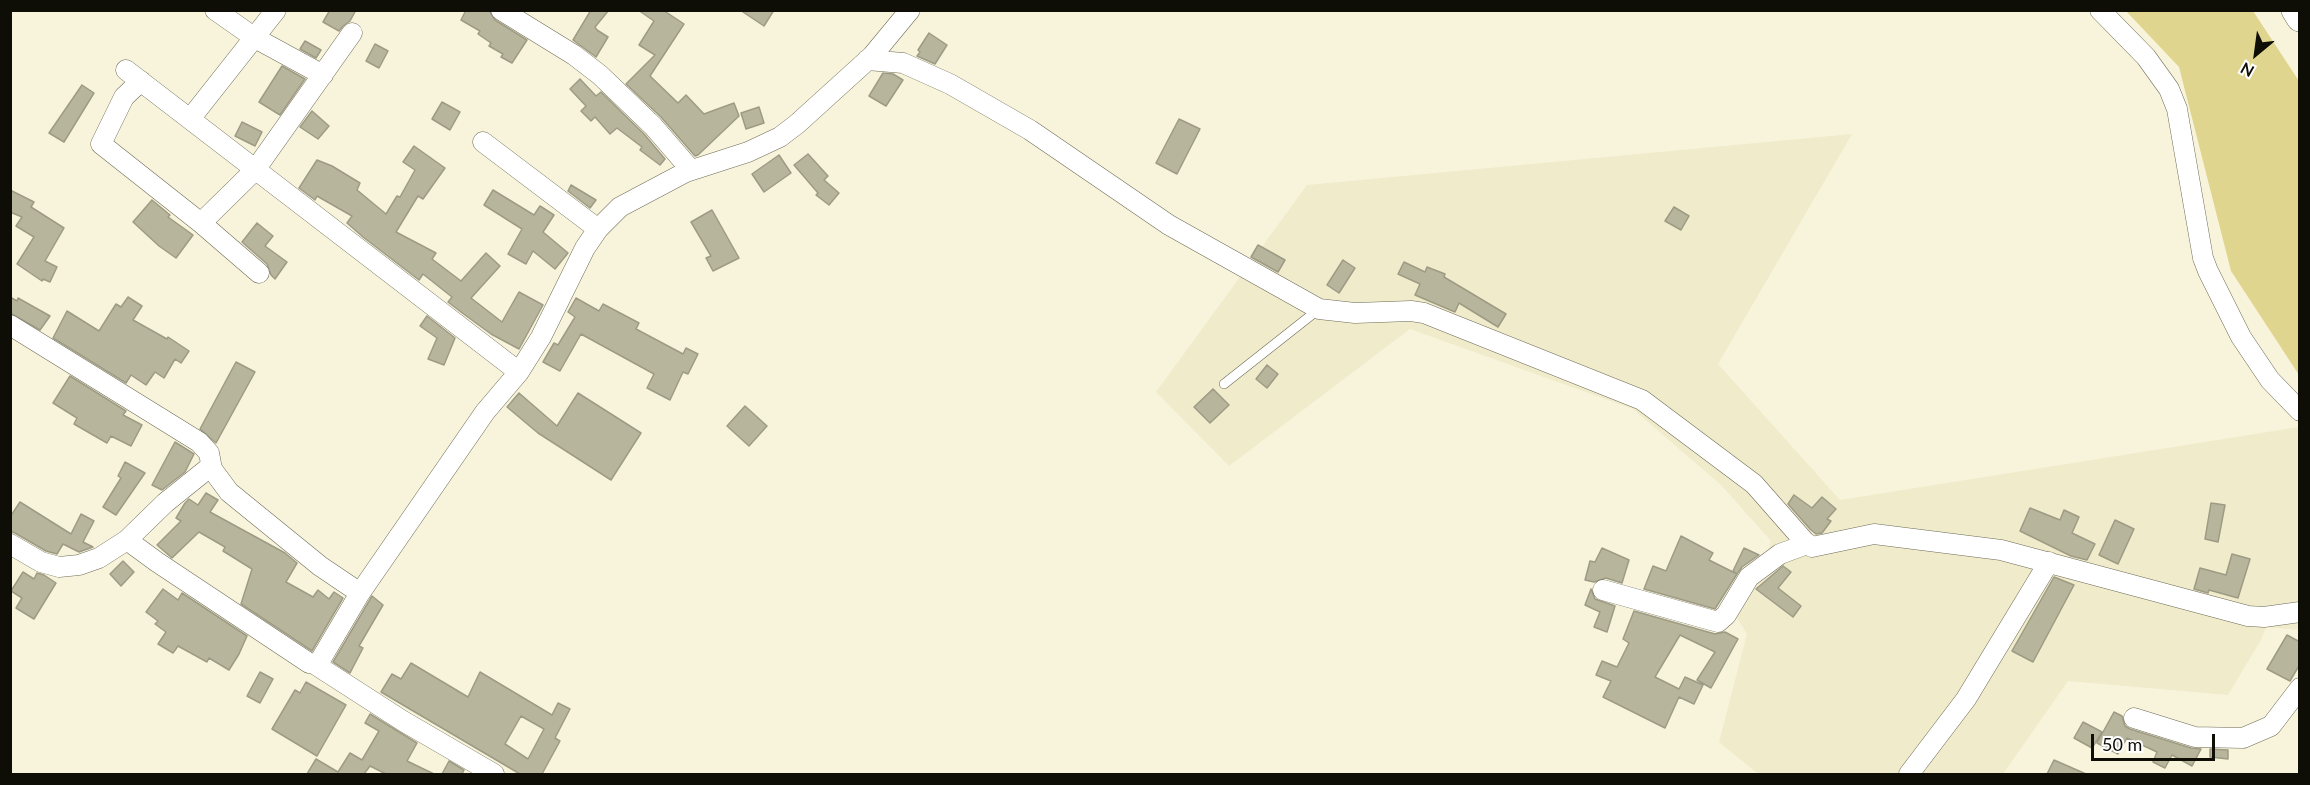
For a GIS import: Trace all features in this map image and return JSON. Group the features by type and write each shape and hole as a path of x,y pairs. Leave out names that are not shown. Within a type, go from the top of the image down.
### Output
{"main road":[{"path":"2295,10 2300,18"}],"street":[{"path":"215,10 255,38 323,75"},
{"path":"190,120 276,10"},
{"path":"501,10 574,55 600,75 639,112 691,170"},
{"path":"316,665 323,658 360,593 485,412 519,372 541,337 585,248 598,229 620,207 691,170 748,152 780,137 867,60 910,10"},
{"path":"2100,10 2146,57 2169,89 2177,109 2203,258 2208,271 2241,338 2270,380 2300,411"},
{"path":"201,223 255,170 352,33"},
{"path":"867,60 903,63 950,84 1030,130 1169,225 1319,309 1355,313 1411,311 1424,313 1642,400 1754,484 1808,544 1816,547 1874,534 2001,550 2248,616 2264,617 2300,612"},
{"path":"259,273 201,223 101,144 133,75 519,372"},
{"path":"483,142 598,229"},
{"path":"10,326 200,442 209,453 211,466 221,483 237,500 320,566 360,593"},
{"path":"10,544 40,562 59,567 79,565 99,558 127,540 165,502 211,466"},
{"path":"127,540 157,562 403,721 494,774"},
{"path":"1603,590 1718,622 1726,615 1749,577 1780,554 1808,544"},
{"path":"1909,774 1966,699 2049,562"},
{"path":"2134,718 2195,737 2243,738 2271,726 2300,688"}],"lane":[{"path":"1224,384 1319,309"}],"shaded area":[{"path":"2126,11 2253,11 2299,81 2299,375 2231,271 2179,67"},
{"path":"1852,134 1718,364 1840,500 2299,427 2299,630 2266,627 2261,640 2228,695 2068,681 2003,774 1758,774 1719,742 1747,634 1735,615 1767,556 1771,541 1721,485 1633,409 1410,329 1229,466 1156,392 1307,185"}],"building":[{"path":"330,10 356,10 350,21 339,31 323,22"},
{"path":"466,10 489,10 495,20 527,40 512,63 501,57 503,54 489,46 491,43 478,34 480,31 461,20"},
{"path":"591,10 609,10 595,27 608,37 596,57 573,40"},
{"path":"638,10 663,10 684,24 650,76 678,103 686,95 704,114 734,103 739,116 698,155 695,156 661,117 626,84 655,55 639,45 654,21"},
{"path":"740,10 774,10 764,26"},
{"path":"929,33 947,45 935,64 917,56 920,52 918,50"},
{"path":"305,41 321,50 316,58 300,49"},
{"path":"375,44 388,51 379,68 366,61"},
{"path":"282,66 305,79 280,115 259,102"},
{"path":"883,73 893,74 903,80 886,106 869,96"},
{"path":"580,79 596,96 601,92 644,134 665,159 660,165 640,150 642,147 617,128 610,134 595,117 591,121 581,111 586,106 570,89"},
{"path":"82,85 94,93 64,142 49,133"},
{"path":"442,102 460,112 450,130 432,119"},
{"path":"759,107 764,123 746,129 741,113"},
{"path":"312,111 329,126 318,139 300,127"},
{"path":"1179,119 1200,129 1177,174 1156,163"},
{"path":"242,122 262,132 255,146 235,136"},
{"path":"414,146 445,168 423,199 418,196 396,232 436,253 432,259 461,281 486,253 500,266 471,298 502,322 519,292 543,305 519,349 491,334 448,302 452,297 423,274 419,280 363,237 347,223 352,216 317,196 315,200 299,188 317,160 360,183 357,190 386,214 397,196 400,197 415,170 403,162"},
{"path":"808,154 828,176 824,180 839,193 829,205 816,195 818,193 794,165"},
{"path":"779,155 791,173 764,192 752,174"},
{"path":"571,185 596,200 590,208 568,191"},
{"path":"10,190 34,202 31,207 64,228 45,261 57,267 50,282 43,279 42,281 17,264 34,237 16,226 22,217 10,212"},
{"path":"493,190 534,215 540,206 554,215 543,232 568,253 555,269 533,251 526,264 508,254 522,229 484,205"},
{"path":"152,200 170,215 168,217 193,235 176,258 133,222"},
{"path":"1674,207 1689,216 1681,230 1665,221"},
{"path":"712,210 739,258 713,271 706,258 711,256 691,222"},
{"path":"257,223 273,236 265,246 287,262 275,279 267,264 242,242"},
{"path":"1258,245 1285,260 1278,272 1251,257"},
{"path":"1343,260 1355,268 1339,293 1327,285"},
{"path":"1404,262 1425,272 1427,267 1445,274 1444,277 1506,314 1498,327 1459,303 1455,312 1415,295 1420,284 1398,274"},
{"path":"10,297 17,301 18,298 50,316 40,330 10,313"},
{"path":"128,297 142,306 133,320 167,339 168,337 189,351 181,363 175,359 164,378 155,372 146,385 131,375 126,383 53,338 67,311 99,331 116,304 121,307"},
{"path":"576,298 599,311 603,304 639,323 636,329 683,354 686,348 698,354 688,374 683,372 670,400 647,388 654,374 581,334 560,371 543,362 554,343 558,345 575,317 568,312"},
{"path":"427,316 455,338 444,365 428,359 437,338 420,326"},
{"path":"236,362 255,372 216,443 200,429"},
{"path":"1267,365 1278,374 1267,388 1256,379"},
{"path":"70,376 126,411 123,415 142,425 131,446 111,436 107,443 74,424 77,418 53,403"},
{"path":"1213,389 1229,405 1210,423 1194,407"},
{"path":"519,393 557,426 578,393 641,433 611,480 538,433 507,407"},
{"path":"745,406 767,426 749,446 727,426"},
{"path":"175,442 194,454 185,472 162,490 152,485"},
{"path":"125,462 145,473 116,515 103,507 121,478 118,476"},
{"path":"206,493 218,500 210,512 285,553 297,563 286,582 313,597 318,590 329,599 334,592 343,598 312,651 241,604 252,569 223,551 225,547 199,532 172,558 157,545 181,521 176,518 185,503 189,499 198,505"},
{"path":"1794,495 1812,508 1822,497 1836,509 1827,519 1831,521 1822,533 1816,534 1810,529 1788,504"},
{"path":"20,502 71,534 81,514 94,521 83,542 93,547 79,552 63,544 57,554 46,551 10,531 10,517"},
{"path":"2211,503 2225,505 2218,542 2205,539"},
{"path":"2030,508 2060,520 2064,510 2079,517 2072,533 2095,544 2087,560 2071,556 2020,531"},
{"path":"2115,520 2134,529 2118,564 2099,555"},
{"path":"1681,536 1713,553 1709,560 1737,574 1715,609 1644,589 1653,566 1666,571"},
{"path":"1602,548 1629,560 1622,583 1606,578 1594,582 1585,580 1590,561 1595,562"},
{"path":"1744,548 1759,555 1742,567 1737,574 1733,571"},
{"path":"2232,554 2250,559 2238,598 2209,590 2208,593 2194,589 2200,568 2226,575"},
{"path":"123,561 134,572 121,586 110,574"},
{"path":"1783,566 1791,572 1778,588 1801,606 1793,617 1756,589"},
{"path":"23,572 34,579 37,573 44,575 56,583 34,619 16,608 22,598 11,591"},
{"path":"2054,577 2074,585 2033,662 2012,651"},
{"path":"163,589 178,600 182,593 247,636 229,670 209,658 207,662 178,646 173,653 158,644 166,632 155,624 158,621 146,612"},
{"path":"1591,589 1595,599 1615,606 1607,632 1594,627 1600,612 1585,605"},
{"path":"372,596 383,605 359,646 363,648 350,673 333,662"},
{"path":"1634,611 1715,634 1725,632 1738,639 1711,688 1697,680 1715,652 1680,635 1655,677 1679,689 1685,677 1703,685 1694,704 1679,697 1665,728 1603,697 1611,681 1596,675 1602,661 1617,667 1629,643 1623,639"},
{"path":"2287,635 2300,642 2300,664 2290,681 2267,669"},
{"path":"411,663 468,697 480,672 552,715 558,703 570,709 555,738 560,741 542,774 520,774 381,692 392,674 401,679","holes":["521,716 544,729 528,759 505,744"]},
{"path":"260,672 273,679 260,703 247,696"},
{"path":"306,682 346,705 317,756 272,729 295,690 300,693"},
{"path":"2114,712 2122,716 2125,726 2130,729 2201,749 2192,766 2172,755 2165,768 2153,762 2157,752 2127,738 2118,754 2097,743"},
{"path":"370,714 417,743 407,761 434,774 386,774 370,766 364,774 307,774 316,759 338,772 350,753 362,760 379,731 365,723"},
{"path":"2083,722 2102,732 2092,748 2074,738"},
{"path":"2210,749 2228,750 2228,759 2210,757"},
{"path":"2054,760 2086,774 2047,774"},
{"path":"449,761 464,770 462,774 442,774"}]}
